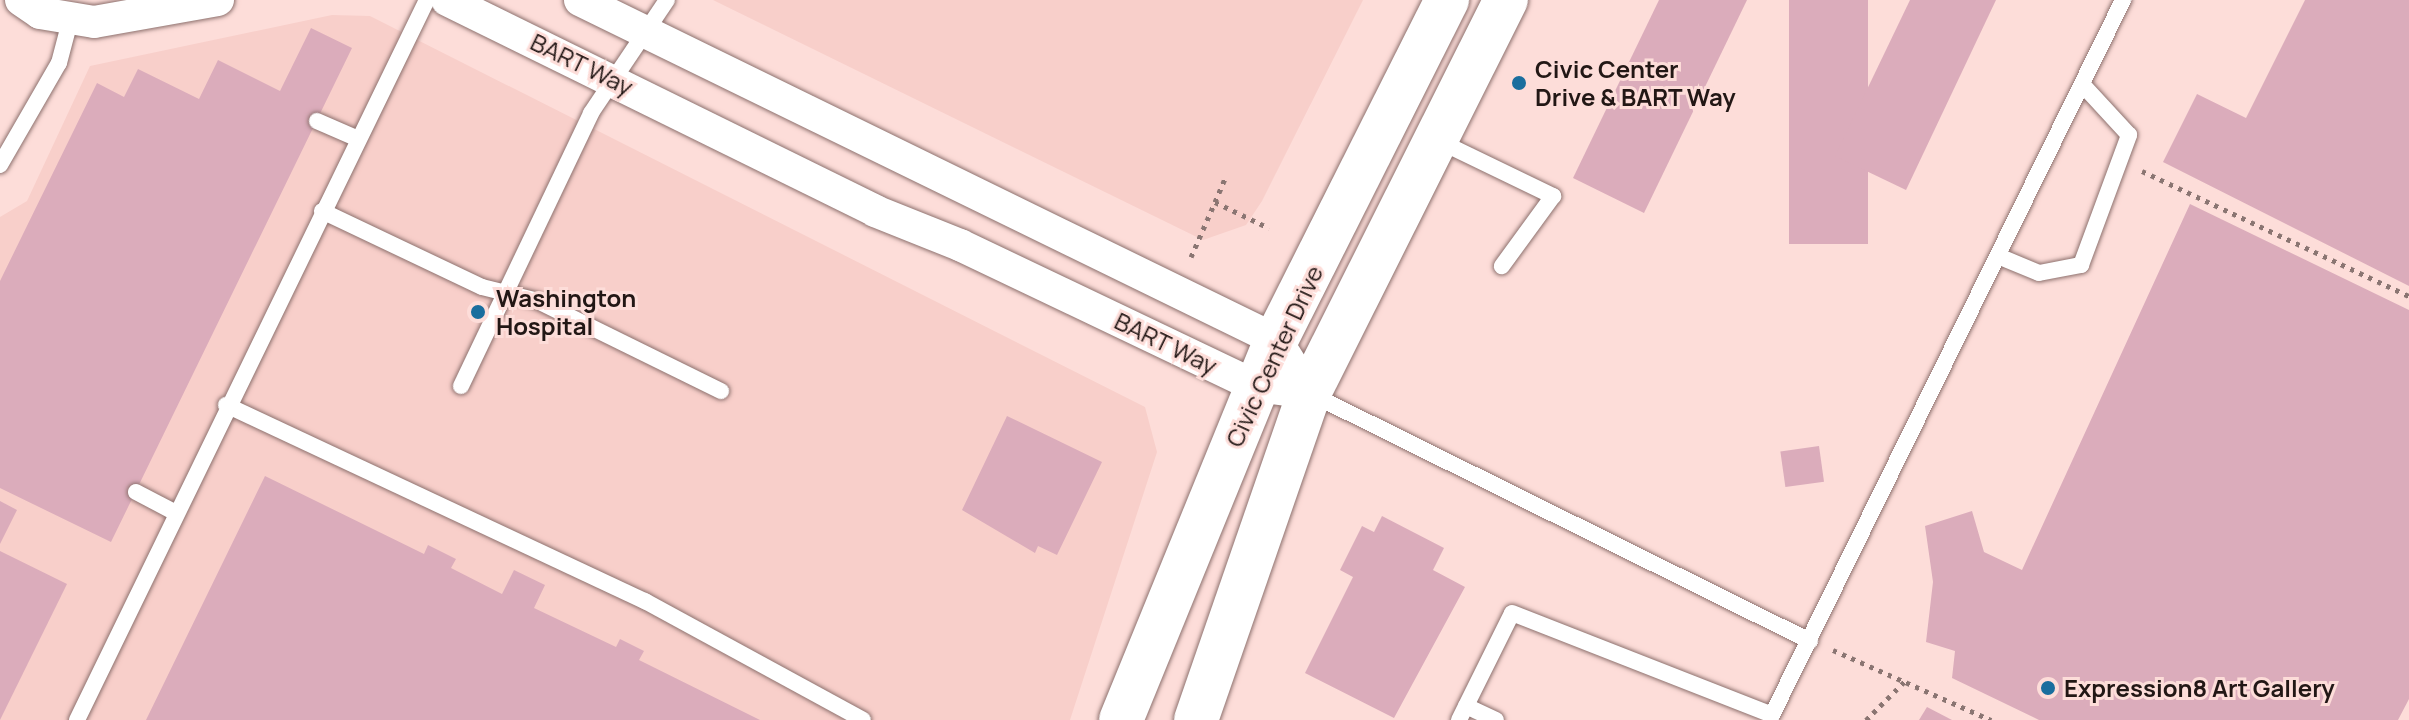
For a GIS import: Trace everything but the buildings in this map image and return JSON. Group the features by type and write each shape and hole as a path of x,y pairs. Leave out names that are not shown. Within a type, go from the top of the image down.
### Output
{"main road":[{"name":"Civic Center Drive","path":"1121,720 1276,340 1447,0"},
{"name":"Civic Center Drive","path":"1196,720 1309,393 1439,141 1506,0"}],"street":[{"path":"21,0 70,21 218,0"},
{"name":"BART Way","path":"447,0 615,78 875,211 960,245 1256,386 1309,393"},
{"name":"BART Way","path":"580,0 1276,340"},
{"path":"1276,340 1309,393"}],"lane":[{"path":"77,720 226,405 427,0"},
{"path":"461,386 591,113 667,0"},
{"path":"1496,720 1462,713 1512,613 1770,718 2123,0"},
{"path":"0,165 59,63 70,21"},
{"path":"1998,256 2039,273 2081,265 2124,162 2129,135 2082,84"},
{"path":"317,121 356,138"},
{"path":"1439,141 1553,196 1502,266"},
{"path":"322,211 505,293 538,301 721,391"},
{"path":"1309,393 1810,641"},
{"path":"226,405 645,601 863,720"},
{"path":"136,492 176,513"}],"path":[{"path":"2124,162 2409,296"},
{"path":"1191,257 1225,179"},
{"path":"1215,202 1269,228"},
{"path":"1810,641 1907,679 1991,720"},
{"path":"1866,720 1907,679"}],"shaded area":[{"path":"713,0 1363,0 1262,201 1246,225 1203,240"},
{"name":"Washington Hospital","path":"332,15 370,16 1145,407 1157,452 1070,720 0,720 0,217 27,201 90,66"}],"place":[{"name":"Civic Center Drive & BART Way","path":"1519,83"},
{"name":"Washington Hospital","path":"478,312"},
{"name":"Expression8 Art Gallery","path":"2048,688"}]}
